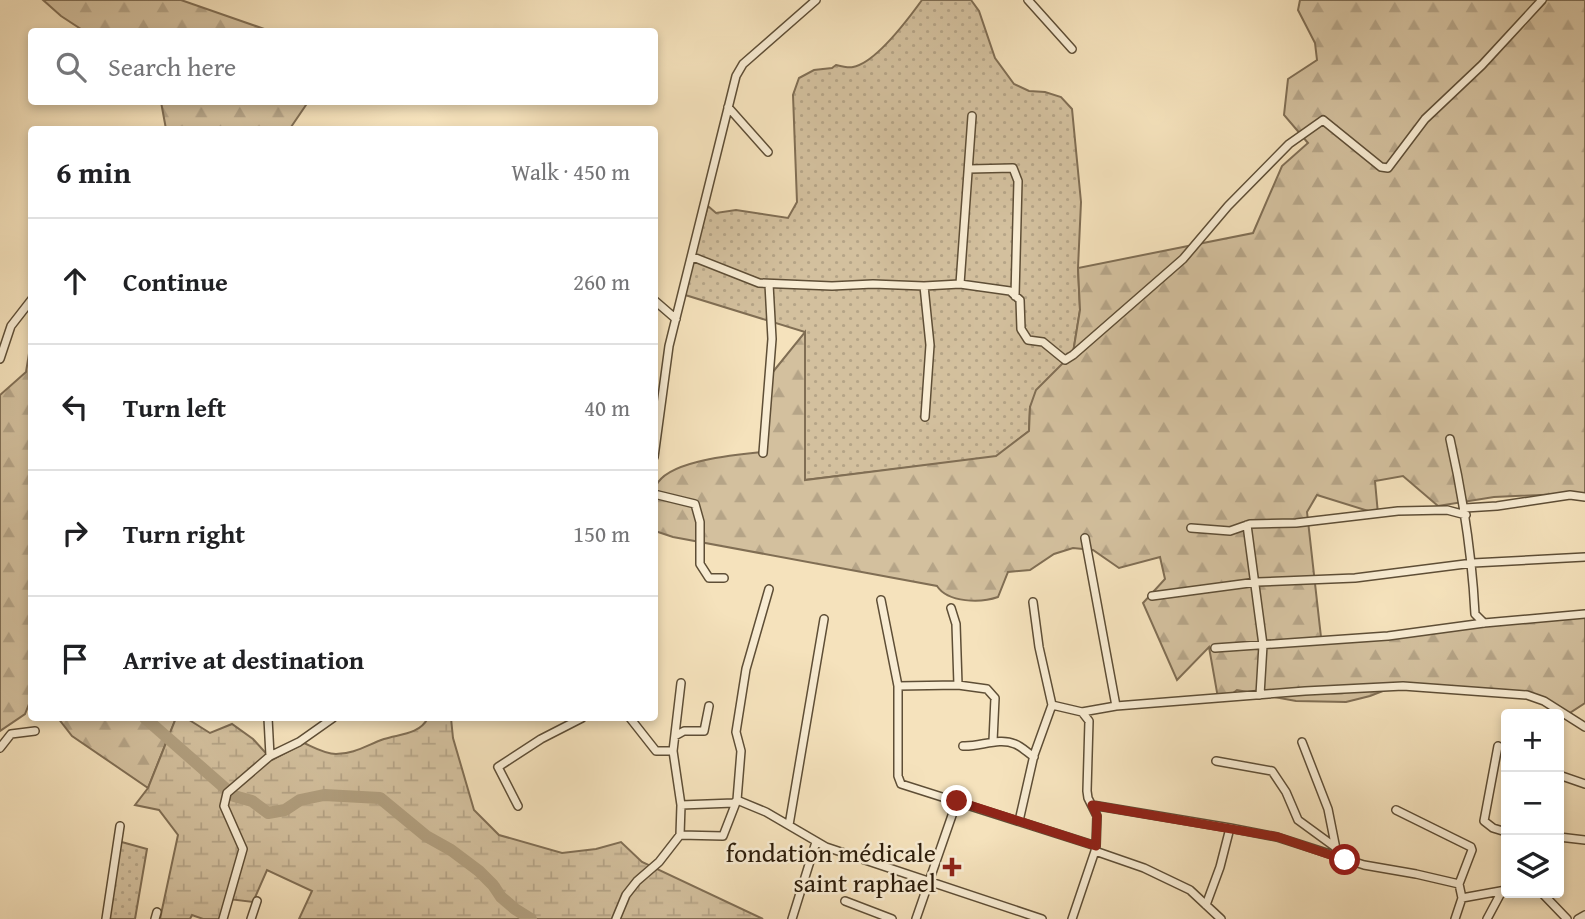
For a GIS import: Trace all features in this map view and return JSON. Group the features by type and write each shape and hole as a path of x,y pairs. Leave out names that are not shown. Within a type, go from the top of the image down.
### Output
{"street":[{"path":"1028,0 1072,49"},
{"path":"693,257 759,284 960,284 1010,291 1020,300 1021,329 1028,340 1043,342 1065,360 1183,259 1228,206 1289,144 1323,120 1381,167 1388,168 1425,119 1482,65 1542,0"},
{"path":"658,427 669,346 736,76 743,64 812,1"},
{"path":"728,107 768,152"},
{"path":"960,284 972,116"},
{"path":"969,169 1013,168 1018,181 1015,296"},
{"path":"763,453 772,339 769,284"},
{"path":"924,286 930,345 925,417"},
{"path":"658,303 676,319"},
{"path":"0,359 11,326 28,304"},
{"path":"1450,439 1473,563 1475,614 1484,623"},
{"path":"658,495 695,504 700,522 700,564 709,578 724,578"},
{"path":"1191,528 1230,531 1247,525 1296,523 1398,511 1465,511 1570,495 1585,497"},
{"path":"1247,525 1263,645 1260,695"},
{"path":"1085,538 1116,706"},
{"path":"1152,596 1253,583 1355,578 1473,563 1585,557"},
{"path":"680,835 723,836 737,800 741,751 736,732 746,669 769,589"},
{"path":"881,600 898,686 898,780 901,784 1018,821 1144,868 1194,892 1221,919"},
{"path":"1018,821 1034,757 1052,705 1039,647 1033,602"},
{"path":"951,608 956,624 958,685"},
{"path":"1215,649 1388,635 1585,614"},
{"path":"789,825 824,619"},
{"path":"616,919 626,895 637,881 659,862 680,835 681,805 673,751 681,684"},
{"path":"898,686 958,685 987,689 995,698 993,741"},
{"path":"1052,705 1082,712 1116,706 1403,686 1527,695 1544,701 1585,727"},
{"path":"675,736 684,731 704,732 709,706"},
{"path":"1072,919 1095,848 1097,816 1088,798 1089,720 1082,712"},
{"path":"268,721 270,756"},
{"path":"223,919 243,849 224,806 228,793 270,756 299,743 329,721"},
{"path":"518,806 498,767 541,739 576,721"},
{"path":"632,721 656,751 673,751"},
{"path":"0,748 11,734 35,731"},
{"path":"963,746 978,747 993,741 1015,744 1034,757"},
{"path":"1302,741 1328,809 1337,856"},
{"path":"1498,746 1484,821 1501,830"},
{"path":"1216,761 1272,771 1286,792 1298,820 1335,847"},
{"path":"1564,777 1585,784"},
{"path":"681,805 734,803 737,800"},
{"path":"737,800 789,825 826,847 1042,919"},
{"path":"916,919 957,801"},
{"path":"1092,805 1278,837 1363,865 1459,884"},
{"path":"1396,810 1471,847 1459,884 1462,898 1455,919"},
{"path":"106,919 120,826"},
{"path":"1206,905 1230,828"},
{"path":"1564,838 1585,840"},
{"path":"792,919 816,842"},
{"path":"1462,898 1501,891"},
{"path":"1487,919 1501,895"},
{"path":"1547,898 1567,919"},
{"path":"251,919 257,901"},
{"path":"845,901 892,919"},
{"path":"1578,919 1585,915"}],"green space":[{"path":"43,0 181,0 261,28 79,28"},
{"path":"922,0 971,0 979,11 995,58 1014,84 1029,91 1061,97 1072,109 1081,202 1078,268 1080,310 1073,353 1030,407 1029,431 996,457 805,480 805,332 682,294 708,206 716,213 736,210 788,218 797,202 793,95 799,78 814,70 836,65 851,67 862,64 882,49"},
{"path":"1300,0 1585,0 1585,493 1494,497 1438,506 1403,476 1375,481 1378,514 1317,495 1307,512 1321,637 1345,639 1585,613 1585,703 1564,717 1564,709 1551,709 1545,704 1521,697 1393,687 1346,702 1296,701 1237,690 1223,701 1218,698 1209,647 1177,680 1143,603 1165,579 1160,557 1119,568 1093,550 1073,548 1054,554 1030,570 1008,572 998,597 974,601 949,596 937,586 658,532 658,483 663,477 674,470 704,460 763,452 768,378 805,332 805,480 996,456 1029,431 1030,407 1036,390 1073,353 1080,310 1078,268 1253,233 1282,166 1308,143 1284,115 1288,79 1317,60 1315,43 1298,10"},
{"path":"162,105 306,105 292,126 165,126"},
{"path":"28,360 28,706 25,714 0,731 0,395 26,372"},
{"path":"60,721 175,721 148,788 72,736"},
{"path":"175,721 191,721 210,733 232,724 253,739 272,760 304,743 336,754 414,731 426,721 451,721 453,738 474,810 499,835 562,853 596,849 621,842 642,862 763,919 299,919 312,891 267,870 253,902 229,899 223,919 203,919 192,915 190,919 160,919 178,835 159,810 135,805 148,788"},
{"path":"118,841 147,849 135,919 105,919"}],"waterway":[{"path":"148,721 234,796 252,801 268,813 285,810 300,800 324,795 380,798 426,836 479,871 501,897 531,919"}],"place":[{"name":"fondation médicale saint raphael","path":"952,867"}],"route":[{"path":"957,801 1096,846 1097,816 1092,805 1112,806 1278,837 1345,860"}]}
